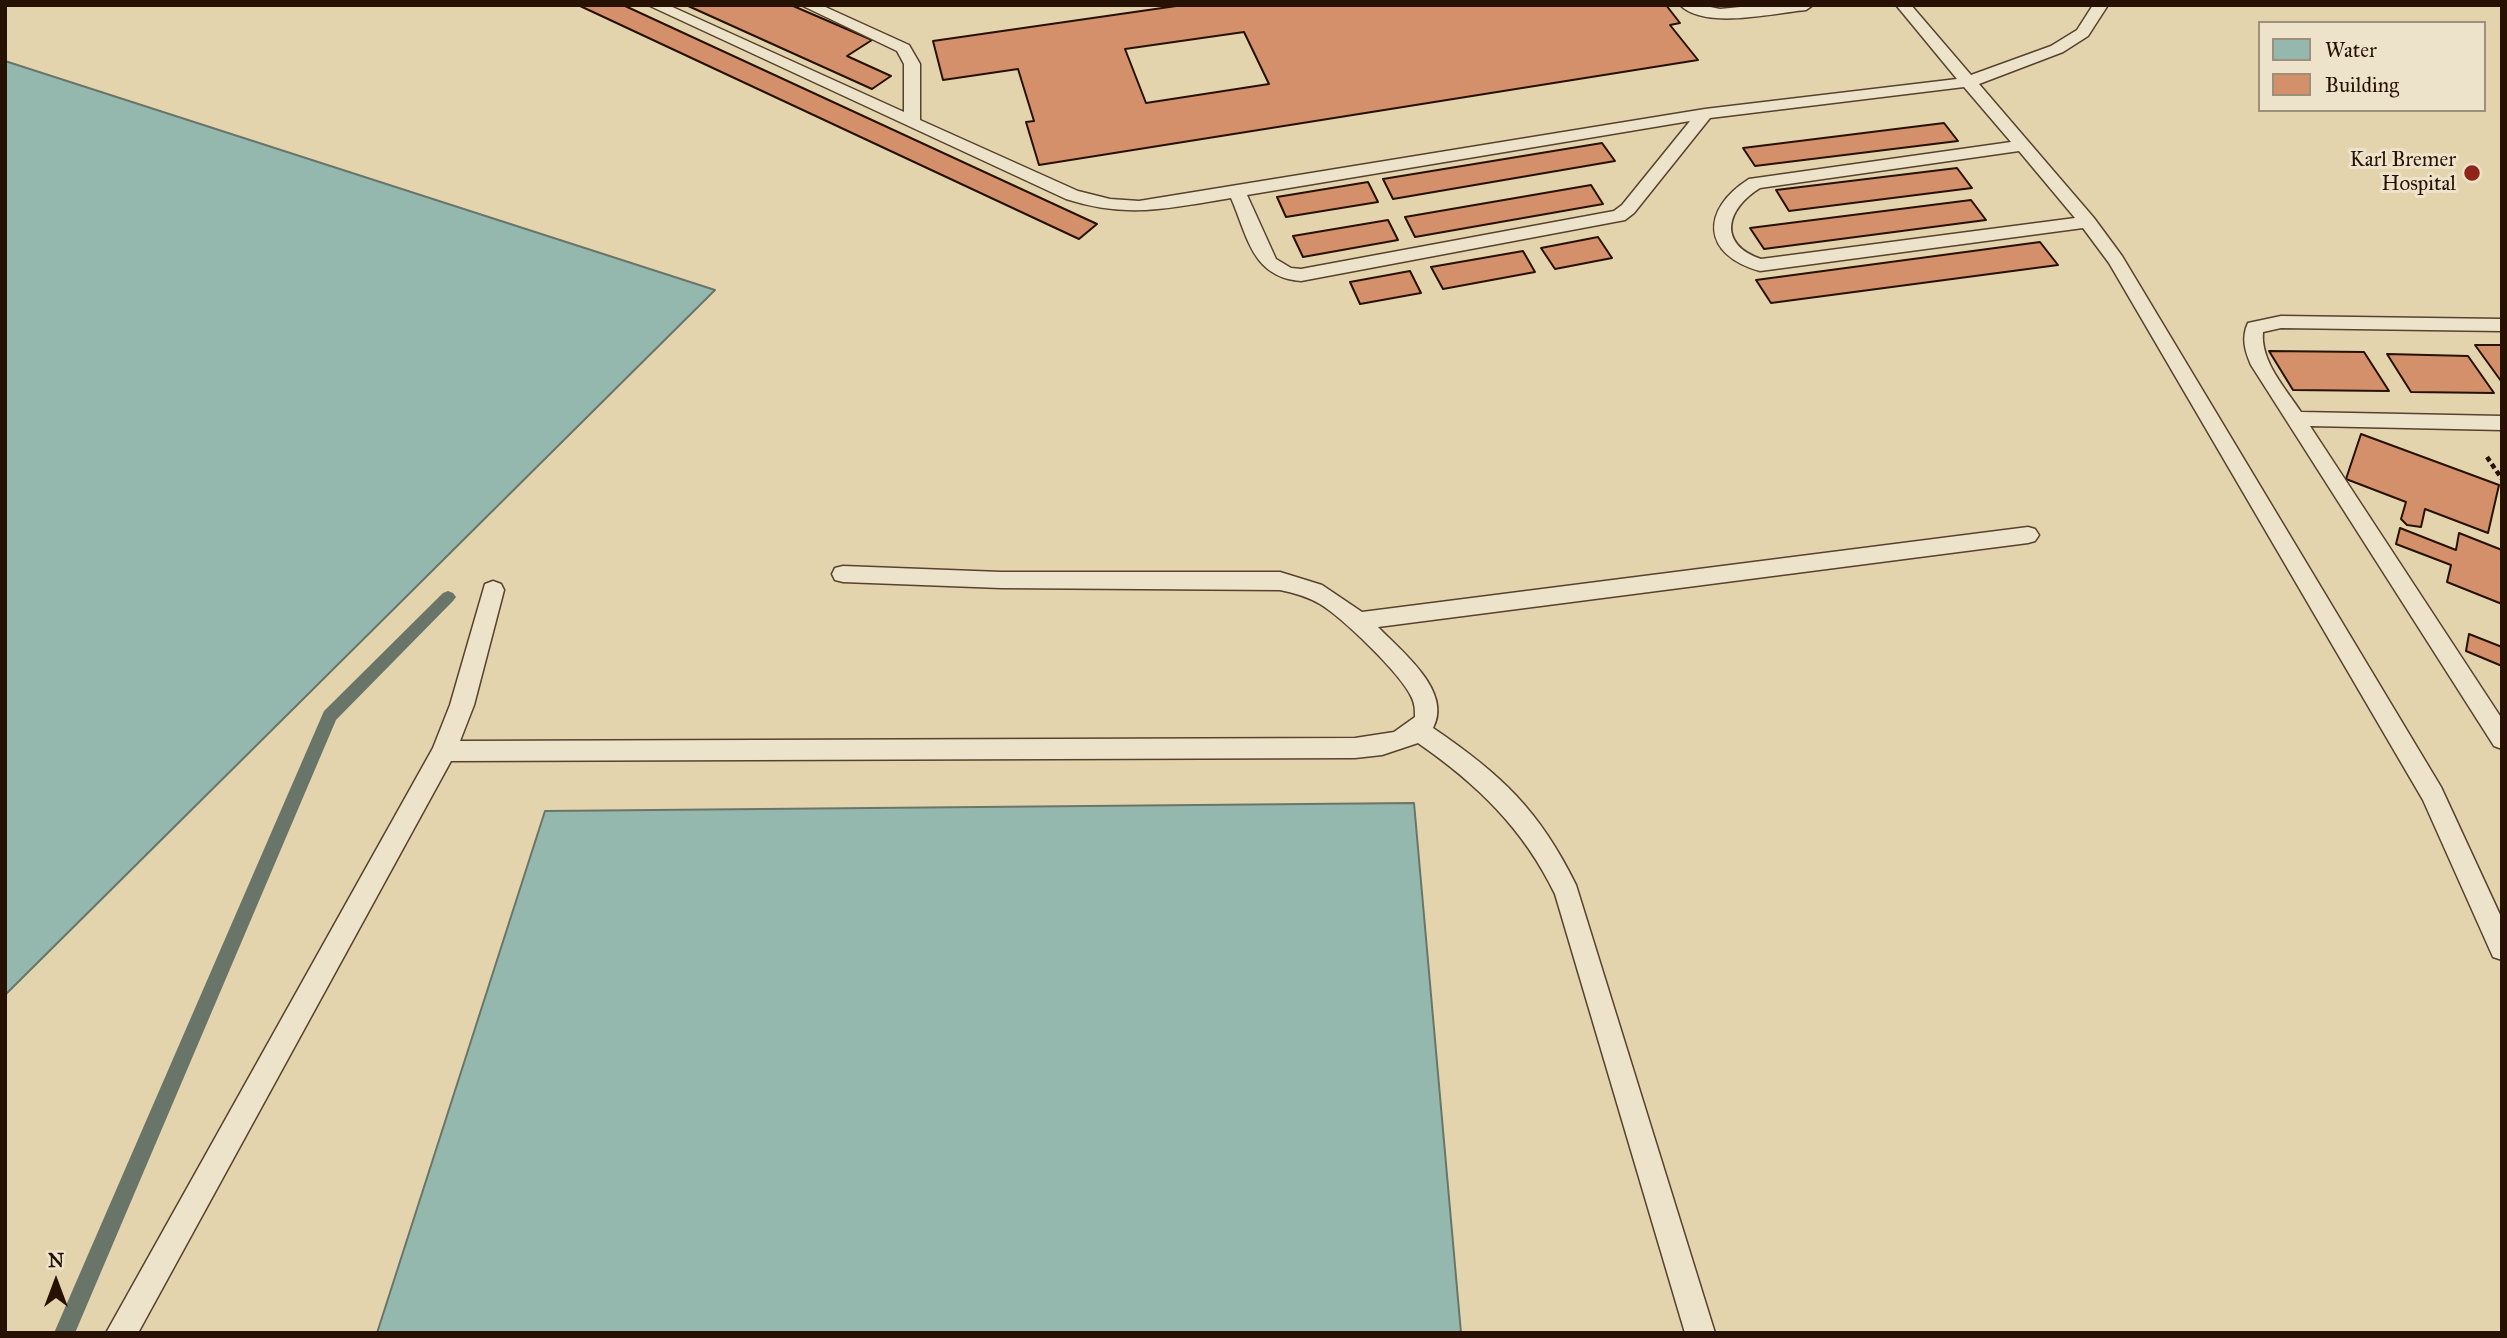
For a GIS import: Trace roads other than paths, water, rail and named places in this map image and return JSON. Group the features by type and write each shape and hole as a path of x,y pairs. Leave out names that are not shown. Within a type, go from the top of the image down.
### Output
{"lane":[{"path":"655,5 1072,195 1109,205 1149,206 1705,114 1968,82 2057,49 2083,33 2101,5"},
{"path":"808,5 903,48 912,64 912,122"},
{"path":"1687,5 1707,13 1720,14 1806,5"},
{"path":"1903,5 2088,222 2116,260 2432,794 2502,948"},
{"path":"1237,191 1268,263 1287,274 1301,275 1619,216 1705,114"},
{"path":"2021,146 1755,183 1732,198 1723,215 1723,234 1728,246 1739,258 1760,265 2088,222"},
{"path":"2502,325 2265,323 2255,328 2252,337 2260,364 2294,419 2502,739"},
{"path":"2294,419 2502,423"},
{"path":"1357,621 2028,535"},
{"path":"443,751 1355,748 1384,746 1419,732 1427,713 1420,689 1357,621 1340,604 1302,585 1280,582 1001,579 843,574"},
{"path":"121,1333 443,751 462,705 493,590"},
{"path":"1419,732 1462,761 1498,792 1527,820 1551,856 1567,893 1700,1333"}],"water":[{"path":"5,61 715,290 5,995"},
{"path":"1414,803 1461,1333 377,1333 545,811"}],"waterway":[{"path":"64,1333 330,716 448,597"}],"place":[{"name":"Karl Bremer Hospital","path":"2472,173"}]}
